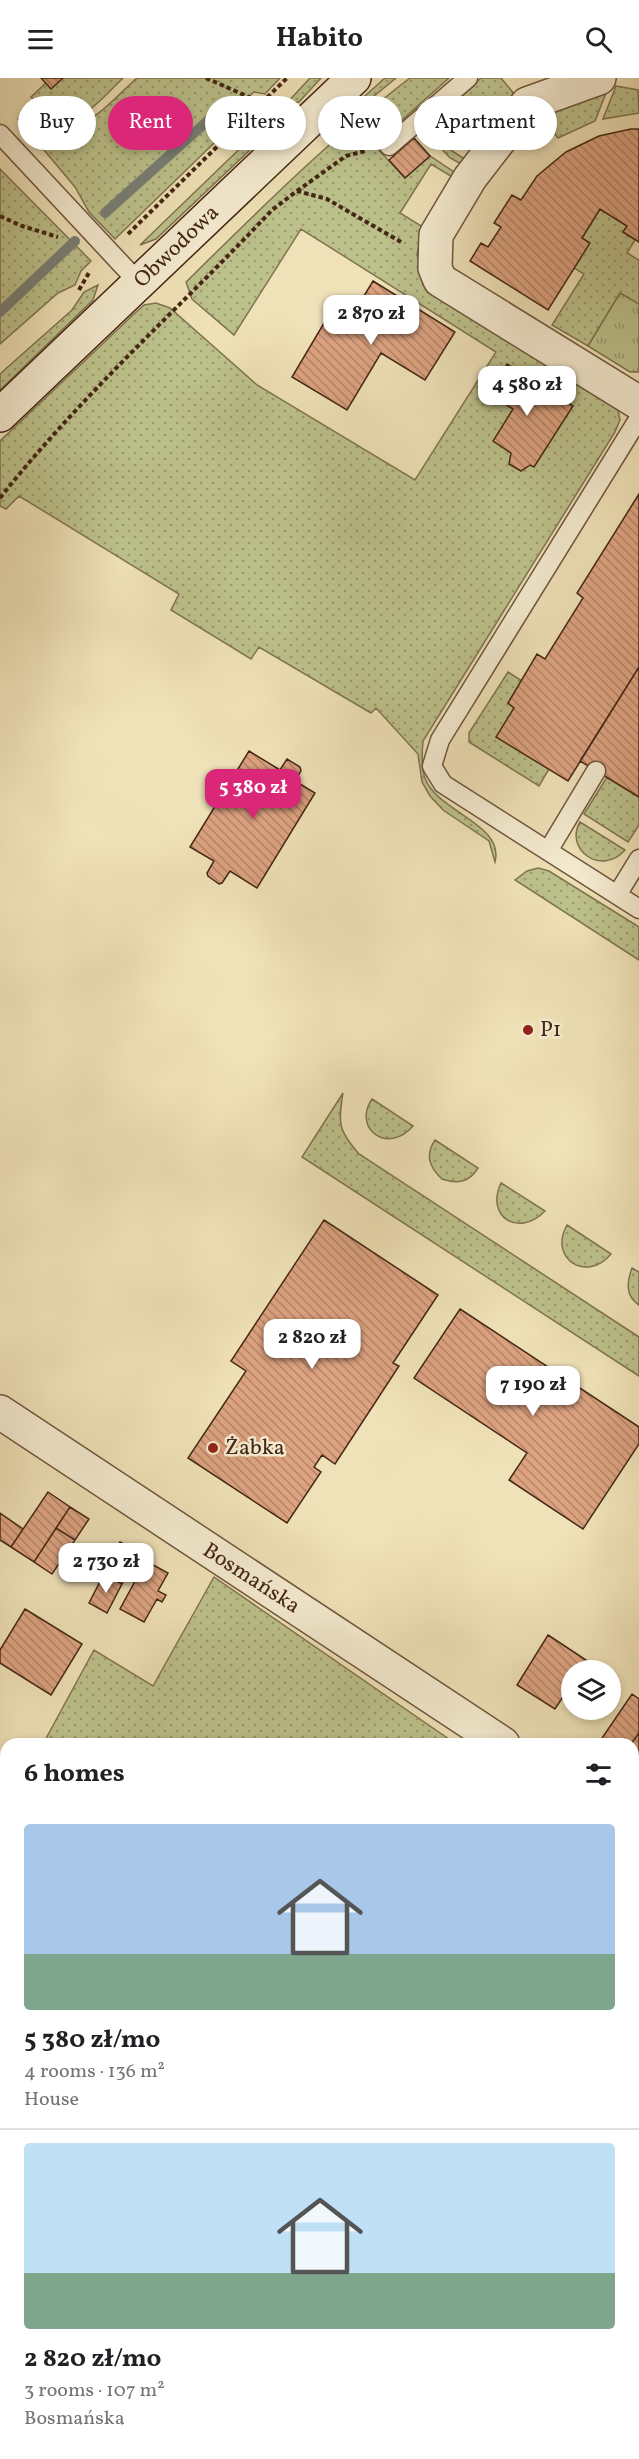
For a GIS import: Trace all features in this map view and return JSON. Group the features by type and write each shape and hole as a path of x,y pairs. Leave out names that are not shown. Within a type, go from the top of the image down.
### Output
{"street":[{"name":"Obwodowa","path":"0,415 354,78"},
{"path":"600,78 527,104 470,178 436,235 435,268 440,280 639,403"},
{"name":"Bosmańska","path":"0,1412 494,1738"}],"lane":[{"path":"402,135 468,78"},
{"path":"0,134 139,283"},
{"path":"639,418 440,740 432,766 443,784 639,909"},
{"path":"548,850 596,771"},
{"path":"617,895 639,859"}],"path":[{"path":"206,78 246,96"},
{"path":"73,300 86,276 287,78"},
{"path":"0,498 36,453 70,416 272,210 346,156 372,150"},
{"path":"297,191 327,199 399,240 435,268"},
{"path":"0,216 22,226 63,238 86,226"}],"green space":[{"path":"63,78 123,78 96,104 96,96 32,96 46,83"},
{"path":"137,78 280,78 265,94 254,92 249,96 205,96 205,150 207,150 115,239 89,212 75,187 44,150 96,150 96,115 108,105 108,150 193,150 193,96 118,96"},
{"path":"310,78 321,78 304,96 293,96"},
{"path":"385,78 396,78 374,96 365,96"},
{"path":"410,78 449,78 429,96 414,96 414,109 402,120 402,96 388,96"},
{"path":"481,78 501,78 515,95 514,96 461,96"},
{"path":"616,86 638,90 639,113 603,119"},
{"path":"608,88 595,121 558,138 557,106"},
{"path":"238,150 250,150 156,239 140,245"},
{"path":"379,150 405,178 430,156 457,174 454,178 431,164 400,213 423,227 417,254 420,269 617,406 620,420 615,432 423,741 423,770 432,790 490,838 495,849 495,862 489,841 443,810 430,796 422,782 418,754 376,708 371,713 259,647 251,659 171,610 179,594 19,496 6,509 0,506 0,441 144,305 156,303 170,308 257,385 415,480 496,352 301,229 234,335 192,299 186,282 323,151"},
{"path":"443,150 451,150 466,160 463,165 450,158"},
{"path":"0,169 91,261 81,271 75,285 58,293 0,344"},
{"path":"600,209 627,226 623,232 635,240 627,253 639,260 639,304 620,293 588,346 552,325 584,274 574,268 582,238"},
{"path":"98,285 93,300 0,390 0,374 72,310 84,292"},
{"path":"620,293 639,304 639,372 630,372 588,346"},
{"path":"508,672 522,681 508,703 514,708 497,737 549,769 539,786 469,742 469,733"},
{"path":"607,777 639,797 639,825 628,842 584,814"},
{"path":"580,822 625,850 616,858 606,861 588,856 577,842 576,832"},
{"path":"538,868 549,871 639,927 639,960 515,880 527,871"},
{"path":"343,1093 340,1112 341,1126 347,1139 359,1154 639,1337 639,1376 302,1157"},
{"path":"372,1099 413,1126 393,1138 376,1135 366,1120"},
{"path":"435,1140 478,1168 471,1177 453,1182 442,1179 431,1165 429,1156"},
{"path":"501,1183 545,1211 525,1223 507,1220 497,1206 497,1195"},
{"path":"567,1225 611,1254 591,1266 582,1267 573,1263 566,1257 562,1248 562,1237"},
{"path":"632,1268 639,1272 639,1305 631,1297 628,1288"},
{"path":"214,1577 447,1738 46,1738 94,1650 153,1686"}],"building":[{"path":"41,78 63,78 51,89"},
{"path":"639,129 639,242 623,232 627,226 600,209 582,238 590,243 548,310 470,261 481,243 488,247 501,227 494,223 512,195 521,200 537,176 566,152 599,136"},
{"path":"414,138 414,150 425,150 430,156 405,178 389,160"},
{"path":"373,281 455,332 425,380 381,353 347,410 292,377 327,318 344,329"},
{"path":"507,364 573,406 534,467 530,465 521,471 509,464 511,453 493,441 513,409 489,394"},
{"path":"639,494 639,667 568,781 496,737 514,708 508,703 537,654 545,659 583,598 577,593"},
{"path":"639,667 639,797 580,761"},
{"path":"249,751 280,770 287,759 300,767 301,771 295,781 315,793 257,888 230,871 219,884 207,873 214,861 190,847"},
{"path":"324,1220 438,1295 393,1363 399,1366 335,1464 322,1455 314,1467 321,1472 287,1523 188,1458 246,1371 231,1361"},
{"path":"460,1309 639,1427 639,1444 583,1529 509,1480 527,1453 414,1378"},
{"path":"48,1492 70,1507 34,1562 11,1547"},
{"path":"70,1507 89,1519 75,1540 56,1528"},
{"path":"0,1513 23,1529 11,1547 0,1540"},
{"path":"56,1528 75,1540 52,1574 34,1562"},
{"path":"120,1542 139,1552 122,1584 104,1574"},
{"path":"146,1561 168,1573 158,1591 166,1595 162,1602 157,1599 144,1622 120,1609"},
{"path":"104,1574 122,1584 107,1613 89,1603"},
{"path":"25,1609 82,1644 51,1695 0,1663 0,1650"},
{"path":"548,1635 586,1660 561,1660 561,1700 555,1709 517,1685"},
{"path":"632,1694 639,1699 639,1733 635,1738 602,1738 614,1720 621,1720 621,1710"}],"waterway":[{"path":"105,213 205,123"},
{"path":"0,312 75,241"}],"place":[{"name":"P1","path":"528,1030"},
{"name":"Żabka","path":"213,1448"}]}
